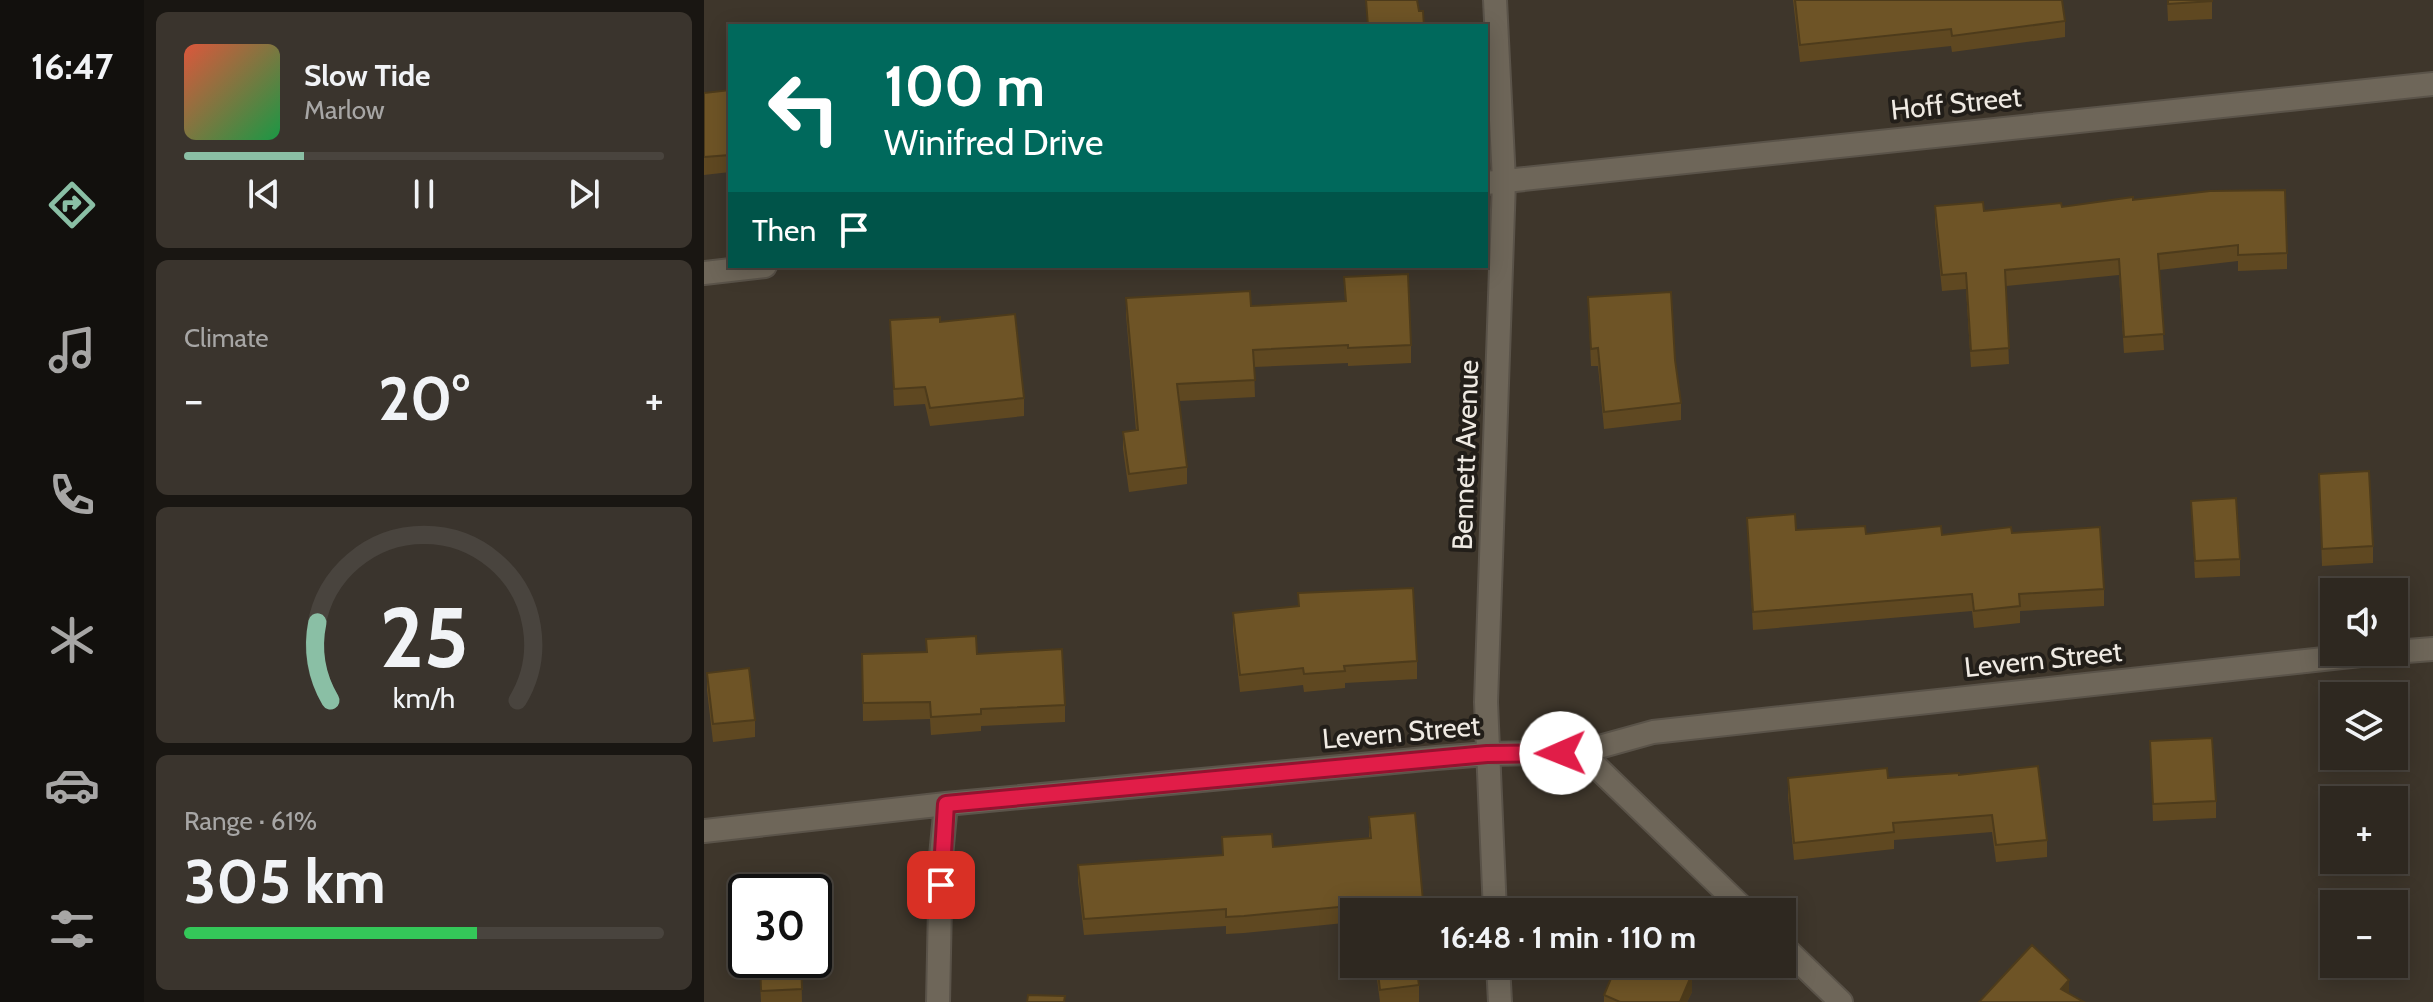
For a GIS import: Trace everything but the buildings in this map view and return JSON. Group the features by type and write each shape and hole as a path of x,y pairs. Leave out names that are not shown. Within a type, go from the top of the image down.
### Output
{"street":[{"name":"Bennett Avenue","path":"1494,898 1486,702 1495,0"},
{"name":"Hoff Street","path":"1495,182 2433,84"},
{"path":"704,273 748,268"},
{"path":"2408,651 2433,649"},
{"name":"Levern Street","path":"704,831 946,804 1487,754 1581,752 1653,732 2320,659"},
{"path":"1581,752 1732,898"},
{"path":"938,1002 941,856 946,804"},
{"path":"1796,959 1841,1002"},
{"path":"1499,978 1500,1002"}],"route":[{"path":"941,885 946,804 1487,754 1561,753"}]}
